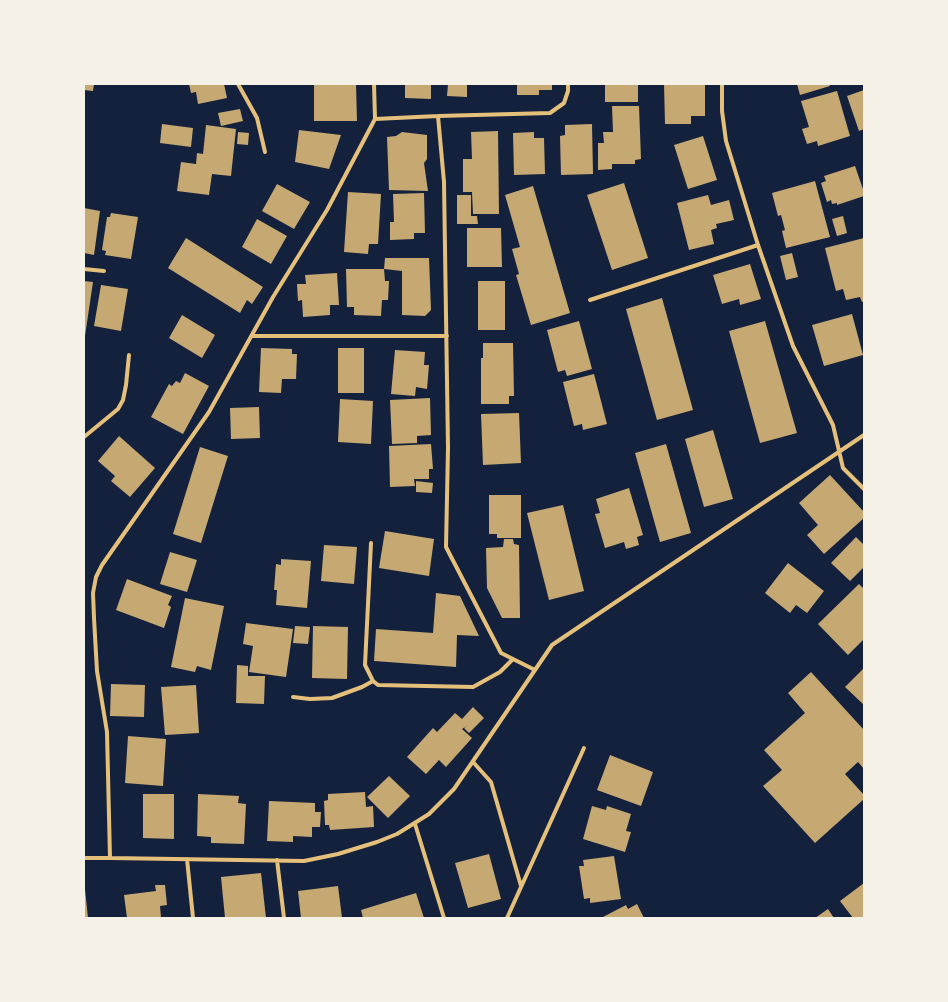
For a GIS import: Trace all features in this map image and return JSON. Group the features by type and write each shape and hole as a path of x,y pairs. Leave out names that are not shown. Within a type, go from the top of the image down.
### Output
{"street":[{"path":"238,84 257,118 265,152"},
{"path":"110,858 106,732 97,671 94,618 93,593 96,577 102,565 209,412 284,277 327,210 375,119 374,84"},
{"path":"375,119 550,113 564,103 568,91 568,84"},
{"path":"722,84 722,111 726,141 758,245 793,346 833,425 844,468 864,489"},
{"path":"438,116 444,182 447,336 448,448 446,547 501,653 535,670"},
{"path":"590,300 758,245"},
{"path":"84,269 104,271"},
{"path":"252,336 447,336"},
{"path":"84,437 118,409 123,400 130,355"},
{"path":"84,858 304,861 338,854 377,842 415,824 440,805 454,789 552,645 864,435"},
{"path":"371,543 365,665 373,681 378,685 473,687 500,672 513,659"},
{"path":"292,697 310,699 332,698 362,687 373,681"},
{"path":"507,918 584,748"},
{"path":"473,762 491,782 521,886"},
{"path":"415,824 444,918"},
{"path":"187,859 193,918"},
{"path":"277,860 284,918"}],"building":[{"path":"84,84 94,84 93,91 84,90"},
{"path":"189,84 224,84 227,98 198,104 196,92 191,93"},
{"path":"314,84 356,84 357,121 314,121"},
{"path":"405,84 431,84 431,99 405,98"},
{"path":"448,84 467,84 467,97 447,96"},
{"path":"517,84 552,84 552,90 539,90 539,95 517,95"},
{"path":"605,84 638,84 638,102 605,102"},
{"path":"664,84 705,84 705,116 691,116 691,124 665,124"},
{"path":"797,84 829,84 830,86 800,95"},
{"path":"864,90 864,129 859,131 847,96"},
{"path":"837,91 850,136 818,146 817,141 807,144 802,129 809,127 801,101"},
{"path":"612,106 639,106 641,159 635,160 635,164 612,164 612,169 598,170 598,143 604,143 603,132 613,132"},
{"path":"240,109 243,121 221,126 218,113"},
{"path":"162,124 193,128 191,147 160,143"},
{"path":"592,124 593,174 561,175 560,136 565,135 565,125"},
{"path":"206,125 236,129 231,176 212,174 209,195 177,191 181,162 196,164 197,153 203,154"},
{"path":"299,130 341,135 329,169 295,162"},
{"path":"498,131 499,214 473,214 472,192 463,192 463,159 472,159 471,132"},
{"path":"238,132 249,133 248,145 237,144"},
{"path":"402,132 427,135 427,159 424,163 428,191 389,190 387,137 396,136"},
{"path":"534,132 534,138 544,138 545,174 514,175 513,133"},
{"path":"703,136 717,180 688,189 674,145"},
{"path":"855,166 864,196 837,205 837,203 832,204 831,200 827,202 821,183 826,181 824,176"},
{"path":"815,181 830,237 786,248 782,231 785,230 781,215 778,216 772,193"},
{"path":"624,183 648,258 612,270 587,195"},
{"path":"277,184 310,202 294,229 262,211"},
{"path":"533,186 570,313 531,325 516,275 519,274 512,249 520,247 505,195"},
{"path":"348,192 381,194 378,244 369,244 368,254 344,252"},
{"path":"424,193 425,233 414,233 414,239 390,240 390,222 394,222 393,194"},
{"path":"457,195 471,195 471,216 477,216 478,224 457,224"},
{"path":"708,195 711,205 729,200 734,220 716,224 717,228 711,230 714,244 689,250 677,203"},
{"path":"84,208 100,211 94,255 84,253"},
{"path":"111,213 138,217 131,259 105,255 106,251 102,250 107,217 110,217"},
{"path":"843,216 847,233 837,236 832,219"},
{"path":"257,219 287,236 271,264 242,247"},
{"path":"467,228 501,228 502,267 467,267"},
{"path":"186,238 263,287 252,304 247,300 240,313 168,268"},
{"path":"864,238 864,301 862,302 860,297 846,300 843,289 836,291 825,248"},
{"path":"792,253 798,277 786,280 780,256"},
{"path":"385,258 429,258 431,310 425,316 402,315 402,271 384,269"},
{"path":"750,264 761,299 740,305 739,299 722,304 713,275"},
{"path":"346,269 384,269 385,281 389,281 388,300 382,300 381,316 354,315 354,307 347,307"},
{"path":"337,273 339,305 330,305 330,315 303,317 302,300 298,301 297,284 306,284 305,275"},
{"path":"84,281 93,282 85,336 84,336"},
{"path":"478,281 505,281 505,330 478,330"},
{"path":"101,285 128,289 121,331 94,326"},
{"path":"662,298 693,410 657,420 626,309"},
{"path":"852,314 863,355 824,366 812,325"},
{"path":"182,315 215,335 202,358 169,338"},
{"path":"579,321 592,369 567,376 565,370 558,372 547,330"},
{"path":"765,321 797,433 760,443 729,331"},
{"path":"483,343 513,343 514,396 509,396 509,404 481,404 481,358 483,358"},
{"path":"261,348 292,349 292,354 297,354 296,379 282,379 281,393 259,392"},
{"path":"338,348 364,348 364,393 338,393"},
{"path":"395,350 425,352 424,365 429,365 427,389 416,387 415,396 391,394"},
{"path":"185,373 209,386 183,434 151,417 169,384 172,386 176,381 180,383"},
{"path":"594,374 607,424 583,430 582,424 574,426 563,382"},
{"path":"430,398 431,435 417,436 417,443 392,444 390,400"},
{"path":"340,399 373,401 371,444 338,442"},
{"path":"259,407 260,438 231,439 230,408"},
{"path":"519,413 521,463 483,465 481,414"},
{"path":"713,430 733,499 704,507 685,439"},
{"path":"119,436 155,468 130,497 111,481 115,476 98,461"},
{"path":"431,444 433,469 429,469 429,479 414,479 415,486 390,487 389,446"},
{"path":"666,444 691,533 660,542 635,453"},
{"path":"200,447 228,456 201,543 173,534"},
{"path":"830,475 864,512 864,518 824,554 807,535 818,525 799,503"},
{"path":"416,481 433,483 432,493 416,492"},
{"path":"629,488 643,535 637,537 639,545 626,549 624,542 605,548 595,514 600,513 596,499"},
{"path":"489,495 521,495 521,538 497,538 497,534 489,534"},
{"path":"563,505 584,591 549,600 527,513"},
{"path":"385,531 434,539 429,576 379,568"},
{"path":"856,537 864,545 864,567 850,581 831,563"},
{"path":"504,539 513,539 514,544 519,545 520,618 502,618 487,588 486,548 503,547"},
{"path":"324,545 357,547 354,584 321,581"},
{"path":"170,552 197,560 187,592 160,584"},
{"path":"281,559 311,561 307,608 276,605 277,590 274,590 276,564 281,565"},
{"path":"788,563 824,591 807,613 796,605 790,613 765,593"},
{"path":"127,579 172,596 168,605 171,607 164,628 116,610"},
{"path":"859,584 864,589 864,642 863,640 848,655 818,624"},
{"path":"436,593 460,596 479,636 457,635 456,667 374,661 376,629 433,633"},
{"path":"185,598 224,606 211,670 197,666 195,672 171,667"},
{"path":"246,623 293,629 286,677 249,672 253,646 243,644"},
{"path":"295,626 310,627 308,644 293,643"},
{"path":"313,626 348,627 347,679 312,678"},
{"path":"237,665 248,666 248,676 265,676 264,704 236,703"},
{"path":"864,668 864,705 845,687"},
{"path":"811,672 864,730 864,769 858,762 845,774 864,795 864,799 815,843 763,786 782,770 764,750 805,713 788,693"},
{"path":"111,684 145,685 144,717 110,716"},
{"path":"196,685 199,733 165,735 161,687"},
{"path":"473,707 484,718 469,733 464,728 468,725 462,729 472,738 446,767 439,760 426,774 407,757 433,728 437,732 455,713 462,719"},
{"path":"128,736 166,739 163,786 125,783"},
{"path":"610,755 653,772 641,806 597,790"},
{"path":"389,776 410,796 388,818 367,797"},
{"path":"365,792 366,807 373,806 374,827 330,830 329,825 325,825 324,801 328,800 328,794"},
{"path":"143,794 174,794 174,839 143,838"},
{"path":"198,794 239,796 238,803 246,804 244,844 211,843 211,837 197,836"},
{"path":"269,801 315,803 315,812 321,812 320,827 312,827 312,837 293,836 293,842 267,841"},
{"path":"592,806 606,810 607,806 631,814 626,831 631,832 625,852 583,839"},
{"path":"489,854 501,899 468,908 455,863"},
{"path":"614,856 621,899 590,903 590,898 584,899 579,866 584,866 583,860"},
{"path":"261,873 266,918 225,918 221,877"},
{"path":"864,883 864,918 853,918 840,901"},
{"path":"155,885 165,885 167,905 160,906 161,918 127,918 124,895 156,891"},
{"path":"338,886 342,918 301,918 298,891"},
{"path":"85,889 88,918 84,918"},
{"path":"416,893 424,918 363,918 361,910"},
{"path":"637,904 644,918 601,918 626,905 628,909"},
{"path":"828,909 834,918 815,918"}]}
